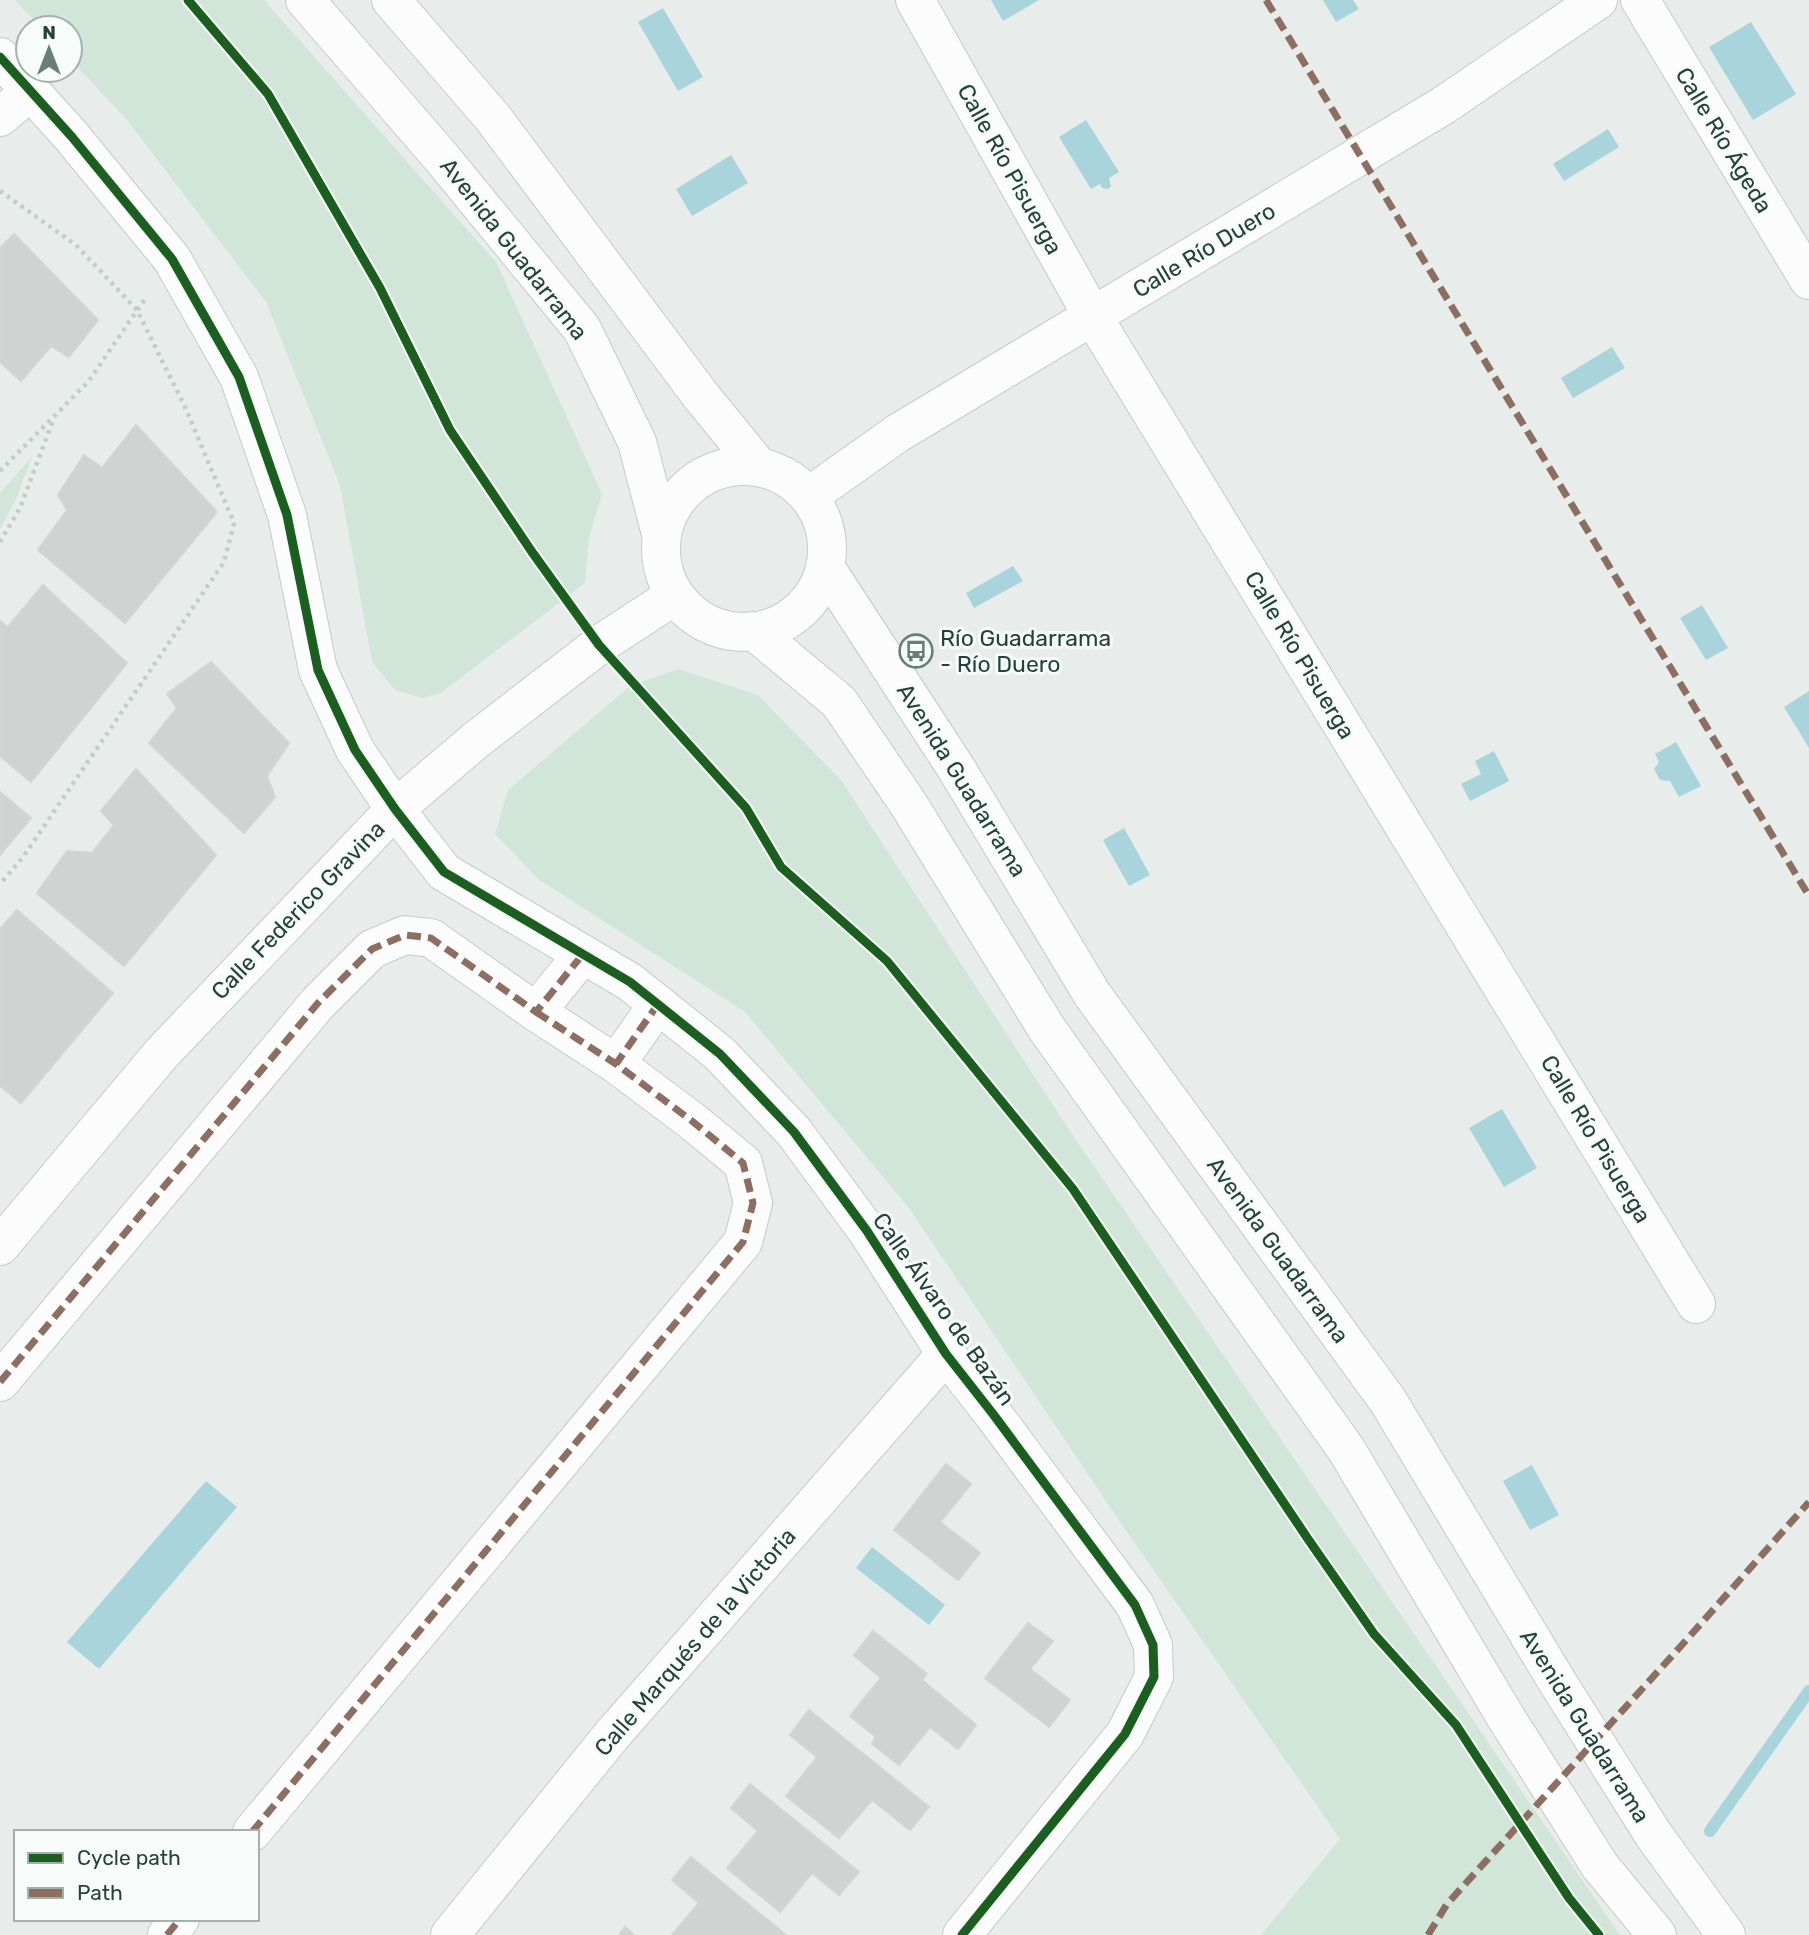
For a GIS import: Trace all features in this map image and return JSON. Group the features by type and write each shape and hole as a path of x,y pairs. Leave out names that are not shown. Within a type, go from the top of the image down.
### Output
{"street":[{"name":"Avenida Guadarrama","path":"305,0 441,157 582,329 637,442 661,534"},
{"path":"391,0 494,118 701,396 759,467"},
{"name":"Calle Río Pisuerga","path":"915,0 1093,317 1696,1304"},
{"name":"Calle Río Duero","path":"809,496 898,433 1444,105 1598,0"},
{"name":"Calle Río Ágeda","path":"1640,0 1809,280"},
{"name":"Calle Álvaro de Bazán","path":"0,57 72,137 172,259 239,377 286,515 318,670 355,750 395,809 444,872 630,982 720,1054 794,1132 867,1231 946,1354 1135,1605 1153,1645 1154,1677 1125,1734 962,1935"},
{"path":"0,117 31,91"},
{"path":"733,466 759,467 787,477 809,496 821,517 827,542 825,567 816,591 800,611 779,625 755,632 732,631 709,625 690,613 674,596 664,576 660,556 661,534 670,510 678,499 686,489 707,473 733,466"},
{"name":"Avenida Guadarrama","path":"825,567 956,768 1092,994 1388,1401 1558,1683 1653,1834 1726,1935"},
{"name":"Calle Federico Gravina","path":"0,1245 162,1053 395,809 476,740 589,653 674,596"},
{"path":"755,632 839,702 909,805 1047,1029 1346,1449 1505,1716 1601,1866 1657,1935"},
{"path":"0,1382 318,1003 372,949 405,935 431,938 616,1064 743,1163 753,1203 743,1242 255,1830"},
{"path":"536,1012 583,954"},
{"path":"616,1064 658,1004"},
{"name":"Calle Marqués de la Victoria","path":"450,1935 612,1735 946,1354"},
{"path":"167,1935 178,1921"}],"path":[{"path":"0,191 76,245 137,310 185,407 234,523 224,562 23,857 0,884"},
{"path":"0,471 88,382 137,310"},
{"path":"0,542 20,508 54,416"}],"green space":[{"path":"15,0 264,0 496,262 602,494 589,537 585,583 441,693 422,698 395,690 372,662 340,485 266,302 127,120 84,74 84,14 28,14"},
{"path":"32,457 16,499 0,529 0,493"},
{"path":"678,669 758,695 841,780 1070,1131 1620,1935 1261,1935 1340,1839 1116,1516 909,1208 745,1012 538,879 495,834 508,790 630,686"}],"water":[{"path":"991,0 1039,0 1003,21"},
{"path":"1323,0 1353,0 1359,9 1336,22"},
{"path":"663,8 703,77 678,91 638,22"},
{"path":"1751,22 1796,94 1753,120 1709,47"},
{"path":"1086,120 1119,172 1109,178 1111,186 1108,189 1102,188 1100,184 1091,189 1059,137"},
{"path":"1608,129 1619,147 1564,181 1553,164"},
{"path":"731,155 748,183 692,216 676,189"},
{"path":"1612,347 1625,368 1573,398 1561,378"},
{"path":"1013,566 1023,581 974,608 966,593"},
{"path":"1702,605 1728,648 1706,660 1680,618"},
{"path":"1809,691 1809,748 1784,707"},
{"path":"1676,742 1701,786 1679,797 1670,781 1660,780 1654,769 1659,762 1655,754"},
{"path":"1494,751 1509,781 1470,801 1461,784 1481,774 1475,761"},
{"path":"1124,828 1150,875 1129,886 1103,840"},
{"path":"1502,1109 1537,1168 1504,1187 1469,1128"},
{"path":"1532,1465 1559,1515 1530,1530 1503,1481"},
{"path":"206,1481 237,1507 99,1669 67,1642"},
{"path":"872,1547 945,1605 929,1625 856,1568"}],"building":[{"path":"14,234 98,320 69,357 51,346 21,381 0,362 0,248"},
{"path":"136,425 217,512 125,623 38,550 67,510 58,495 84,455 102,468"},
{"path":"43,585 127,663 31,782 0,756 0,621 8,627"},
{"path":"211,662 289,743 267,776 275,797 244,833 149,743 177,708 167,694"},
{"path":"136,769 216,855 124,966 37,893 67,851 92,853 114,825 101,811"},
{"path":"0,792 31,818 0,855"},
{"path":"17,910 113,993 21,1103 0,1086 0,929"},
{"path":"946,1464 971,1484 940,1522 980,1553 958,1580 894,1530"},
{"path":"1028,1623 1053,1641 1030,1669 1070,1700 1049,1727 985,1678"},
{"path":"873,1631 927,1674 922,1680 976,1725 958,1749 930,1727 899,1765 872,1744 876,1737 850,1716 881,1678 854,1655"},
{"path":"809,1710 929,1807 910,1830 872,1800 839,1838 786,1796 817,1757 790,1735"},
{"path":"750,1784 859,1872 839,1895 812,1873 780,1912 727,1868 758,1831 731,1808"},
{"path":"691,1857 786,1935 672,1935 699,1903 672,1880"},
{"path":"625,1927 634,1935 619,1935"}],"waterway":[{"path":"1710,1831 1809,1691"}],"marked path":[{"path":"1266,0 1809,896"},
{"path":"0,1382 318,1003 372,949 405,935 431,938 536,1012 583,954"},
{"path":"254,1830 743,1242 753,1203 743,1163 616,1064 658,1004"},
{"path":"536,1012 616,1064"},
{"path":"1428,1935 1447,1904 1809,1502"},
{"path":"167,1935 178,1921"}],"cycle path":[{"path":"188,0 268,94 380,288 450,430 599,645 746,808 781,867 887,961 1073,1189 1374,1634 1456,1725 1569,1898 1599,1935"},
{"path":"0,57 72,137 172,259 239,377 287,515 318,670 355,750 395,809 444,872 630,982 720,1054 794,1132 867,1231 946,1354 1135,1605 1153,1645 1154,1677 1125,1734 962,1935"}],"place":[{"name":"Río Guadarrama - Río Duero","path":"916,651"}]}
